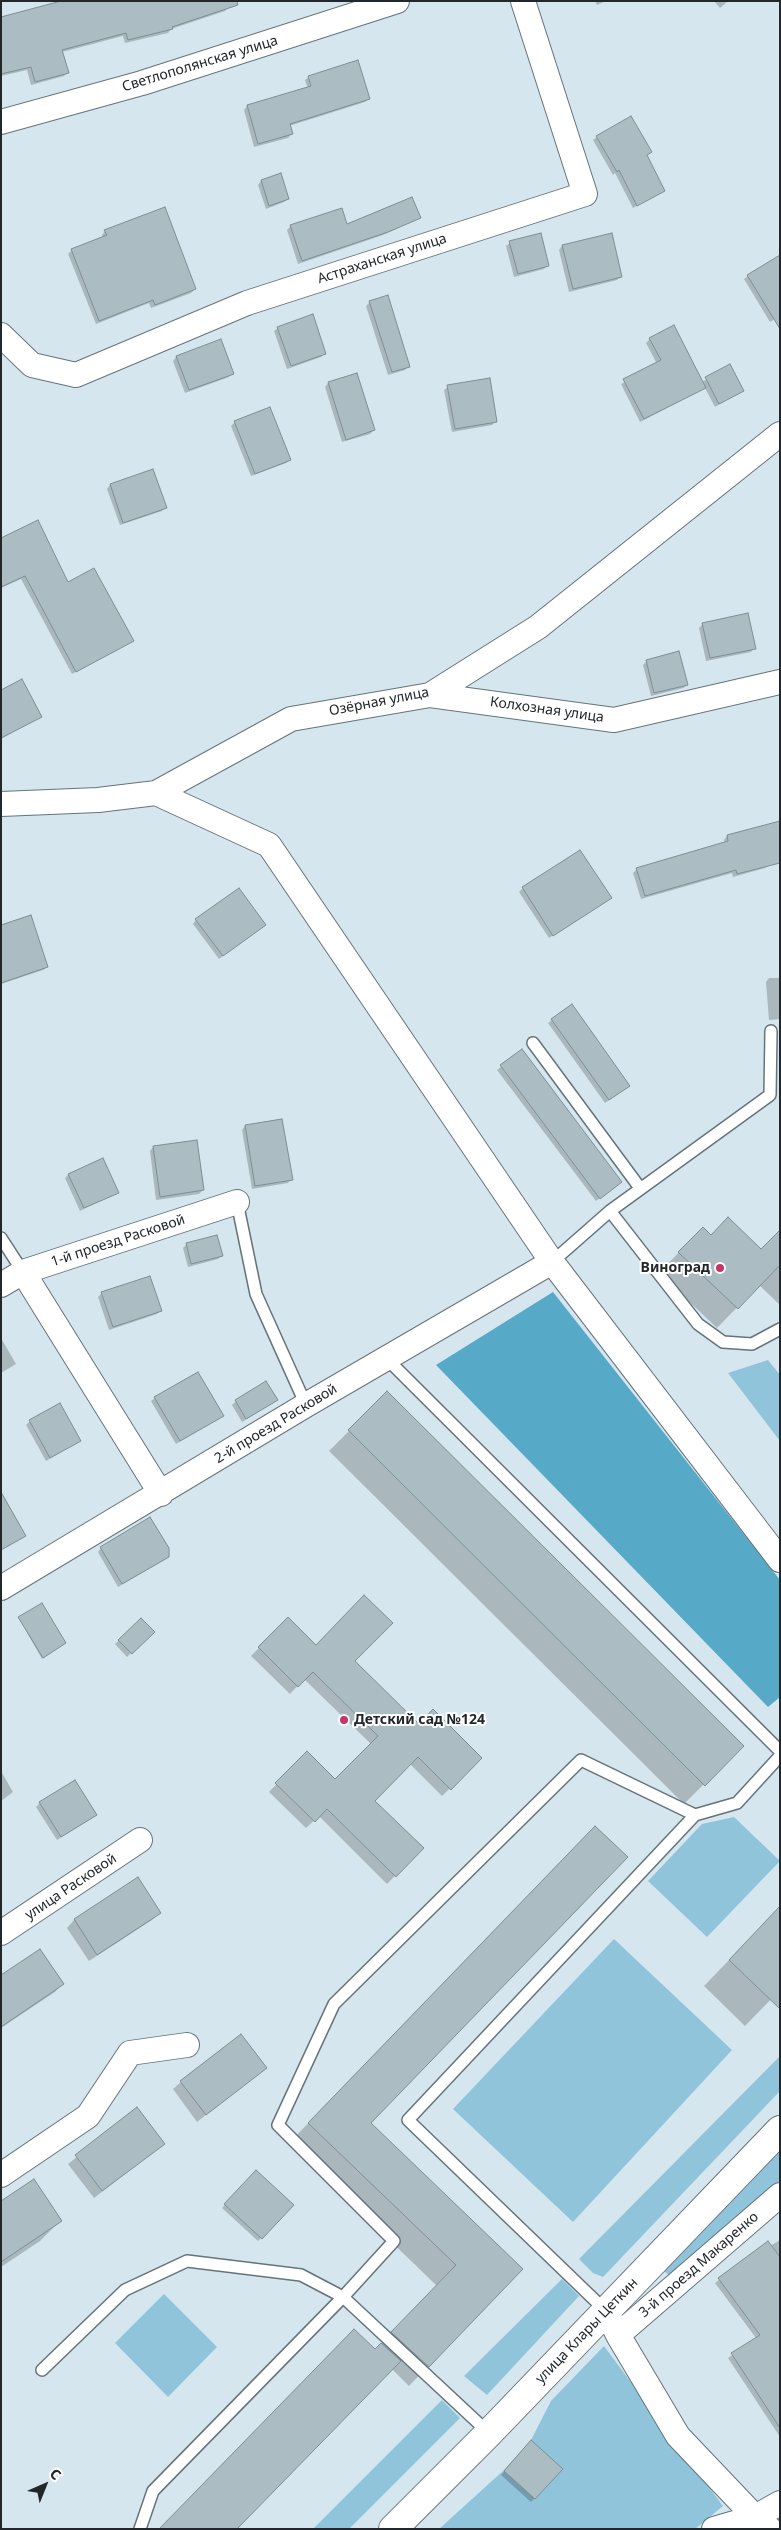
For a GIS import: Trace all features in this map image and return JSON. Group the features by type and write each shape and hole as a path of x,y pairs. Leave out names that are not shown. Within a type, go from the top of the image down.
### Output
{"main road":[{"name":"улица Клары Цеткин","path":"392,2529 489,2433 780,2130"}],"street":[{"name":"Светлополянская улица","path":"1,122 142,83 396,1"},
{"name":"Астраханская улица","path":"1,334 32,365 76,375 247,303 585,194 523,1"},
{"name":"Озёрная улица","path":"1,804 98,800 156,793 291,719 430,695 538,627 780,434"},
{"name":"Колхозная улица","path":"430,695 614,720 780,682"},
{"path":"156,793 269,845 552,1262 780,1560"},
{"name":"1-й проезд Расковой","path":"1,1285 23,1272 237,1202"},
{"name":"2-й проезд Расковой","path":"1,1588 161,1494 306,1405 552,1262"},
{"path":"23,1272 161,1494"},
{"name":"улица Расковой","path":"1,1933 140,1840"},
{"path":"1,2175 88,2116 130,2053 187,2045"},
{"name":"3-й проезд Макаренко","path":"618,2335 780,2195"},
{"path":"606,2311 618,2335 678,2436 762,2523"},
{"path":"714,2529 762,2523 780,2503"}],"lane":[{"path":"552,1262 610,1211 640,1188 770,1095 770,1031"},
{"path":"533,1043 640,1188"},
{"path":"237,1202 256,1294 306,1405"},
{"path":"610,1211 698,1324 723,1342 752,1344 780,1330"},
{"path":"1,1238 23,1272"},
{"path":"386,1358 780,1752"},
{"path":"606,2311 408,2120 695,1815 736,1803 780,1756"},
{"path":"140,2529 153,2491 343,2297 394,2241 278,2125 334,2004 581,1760 695,1815"},
{"path":"42,2370 125,2290 187,2261 301,2275 343,2297 489,2433"}],"shaded area":[{"path":"553,1292 780,1580 780,1697 768,1707 436,1365"},
{"path":"768,1360 780,1375 780,1441 728,1373"},
{"path":"734,1817 780,1861 707,1937 648,1881 702,1824"},
{"path":"614,1939 732,2050 573,2222 453,2109"},
{"path":"780,2056 780,2091 603,2277 593,2273 579,2259"},
{"path":"780,2144 780,2181 669,2275 661,2269"},
{"path":"562,2279 579,2296 487,2395 464,2376"},
{"path":"164,2294 217,2347 168,2397 115,2343"},
{"path":"604,2346 723,2506 695,2529 439,2529 504,2470 531,2440 551,2401"},
{"path":"442,2400 460,2418 349,2529 313,2529"}],"building":[{"path":"61,1 237,1 238,5 172,27 173,29 128,40 126,33 62,50 69,73 35,82 31,67 1,74 1,17"},
{"path":"358,60 370,99 290,124 293,134 258,144 247,105 311,86 308,76"},
{"path":"631,116 652,152 647,155 665,191 637,206 619,170 617,172 596,136"},
{"path":"281,173 289,199 269,206 261,180"},
{"path":"412,197 421,218 388,232 302,261 290,225 342,208 347,224"},
{"path":"165,207 196,289 155,305 153,300 99,321 71,249 107,235 104,230"},
{"path":"541,233 549,266 518,274 509,241"},
{"path":"612,233 622,277 573,289 562,245"},
{"path":"780,255 780,329 747,275"},
{"path":"388,295 410,367 392,372 369,301"},
{"path":"313,314 326,354 291,366 277,327"},
{"path":"674,325 706,388 644,419 623,379 661,360 649,338"},
{"path":"221,339 234,374 189,390 176,356"},
{"path":"730,364 744,391 719,404 705,377"},
{"path":"357,373 375,430 346,440 328,382"},
{"path":"490,378 497,422 455,429 447,385"},
{"path":"270,407 291,460 255,474 234,421"},
{"path":"153,469 167,508 123,523 110,484"},
{"path":"38,520 68,582 94,568 134,641 76,672 25,576 1,587 1,538"},
{"path":"748,613 756,649 710,658 702,623"},
{"path":"679,651 688,685 654,693 646,660"},
{"path":"22,679 42,717 1,738 1,690"},
{"path":"780,821 780,863 737,874 736,870 645,896 636,868 728,841 727,835"},
{"path":"580,850 612,898 553,936 522,887"},
{"path":"239,888 266,925 223,956 195,919"},
{"path":"31,915 48,967 1,983 1,925"},
{"path":"572,1004 630,1086 609,1100 551,1019"},
{"path":"522,1049 622,1182 600,1199 500,1065"},
{"path":"282,1119 293,1180 255,1186 245,1125"},
{"path":"197,1140 204,1190 160,1197 153,1146"},
{"path":"103,1158 119,1193 84,1208 68,1174"},
{"path":"728,1217 761,1249 780,1230 780,1265 738,1309 678,1252 703,1227 711,1235"},
{"path":"217,1235 223,1256 191,1264 186,1243"},
{"path":"150,1276 162,1311 113,1327 101,1292"},
{"path":"198,1372 224,1416 180,1441 154,1397"},
{"path":"266,1381 278,1400 246,1419 235,1400"},
{"path":"387,1391 744,1746 705,1786 348,1430"},
{"path":"60,1403 81,1441 50,1458 29,1420"},
{"path":"1,1492 26,1536 1,1550"},
{"path":"150,1517 169,1548 169,1557 122,1584 100,1547"},
{"path":"364,1595 393,1623 355,1661 419,1724 433,1709 482,1758 451,1790 418,1757 375,1801 424,1848 396,1877 327,1809 315,1822 275,1783 307,1751 335,1779 378,1736 313,1672 298,1687 258,1647 288,1617 316,1645"},
{"path":"42,1603 66,1643 43,1658 18,1617"},
{"path":"141,1618 155,1632 132,1654 118,1640"},
{"path":"75,1780 97,1815 61,1837 39,1802"},
{"path":"595,1826 628,1857 371,2123 523,2269 429,2367 391,2332 456,2265 308,2123"},
{"path":"138,1877 161,1913 97,1955 74,1919"},
{"path":"780,1906 780,2009 729,1960"},
{"path":"40,1949 64,1984 1,2027 1,1975"},
{"path":"241,2034 267,2068 206,2115 180,2081"},
{"path":"137,2107 165,2144 102,2191 75,2155"},
{"path":"256,2170 294,2205 262,2239 224,2204"},
{"path":"34,2179 62,2221 1,2262 1,2201"},
{"path":"768,2241 780,2257 780,2428 731,2353 760,2335 718,2278"},
{"path":"354,2329 375,2349 381,2343 401,2361 237,2529 159,2529"},
{"path":"531,2440 563,2469 535,2499 504,2471"}],"place":[{"name":"Виноград","path":"720,1268"},
{"name":"Детский сад №124","path":"344,1720"}]}
